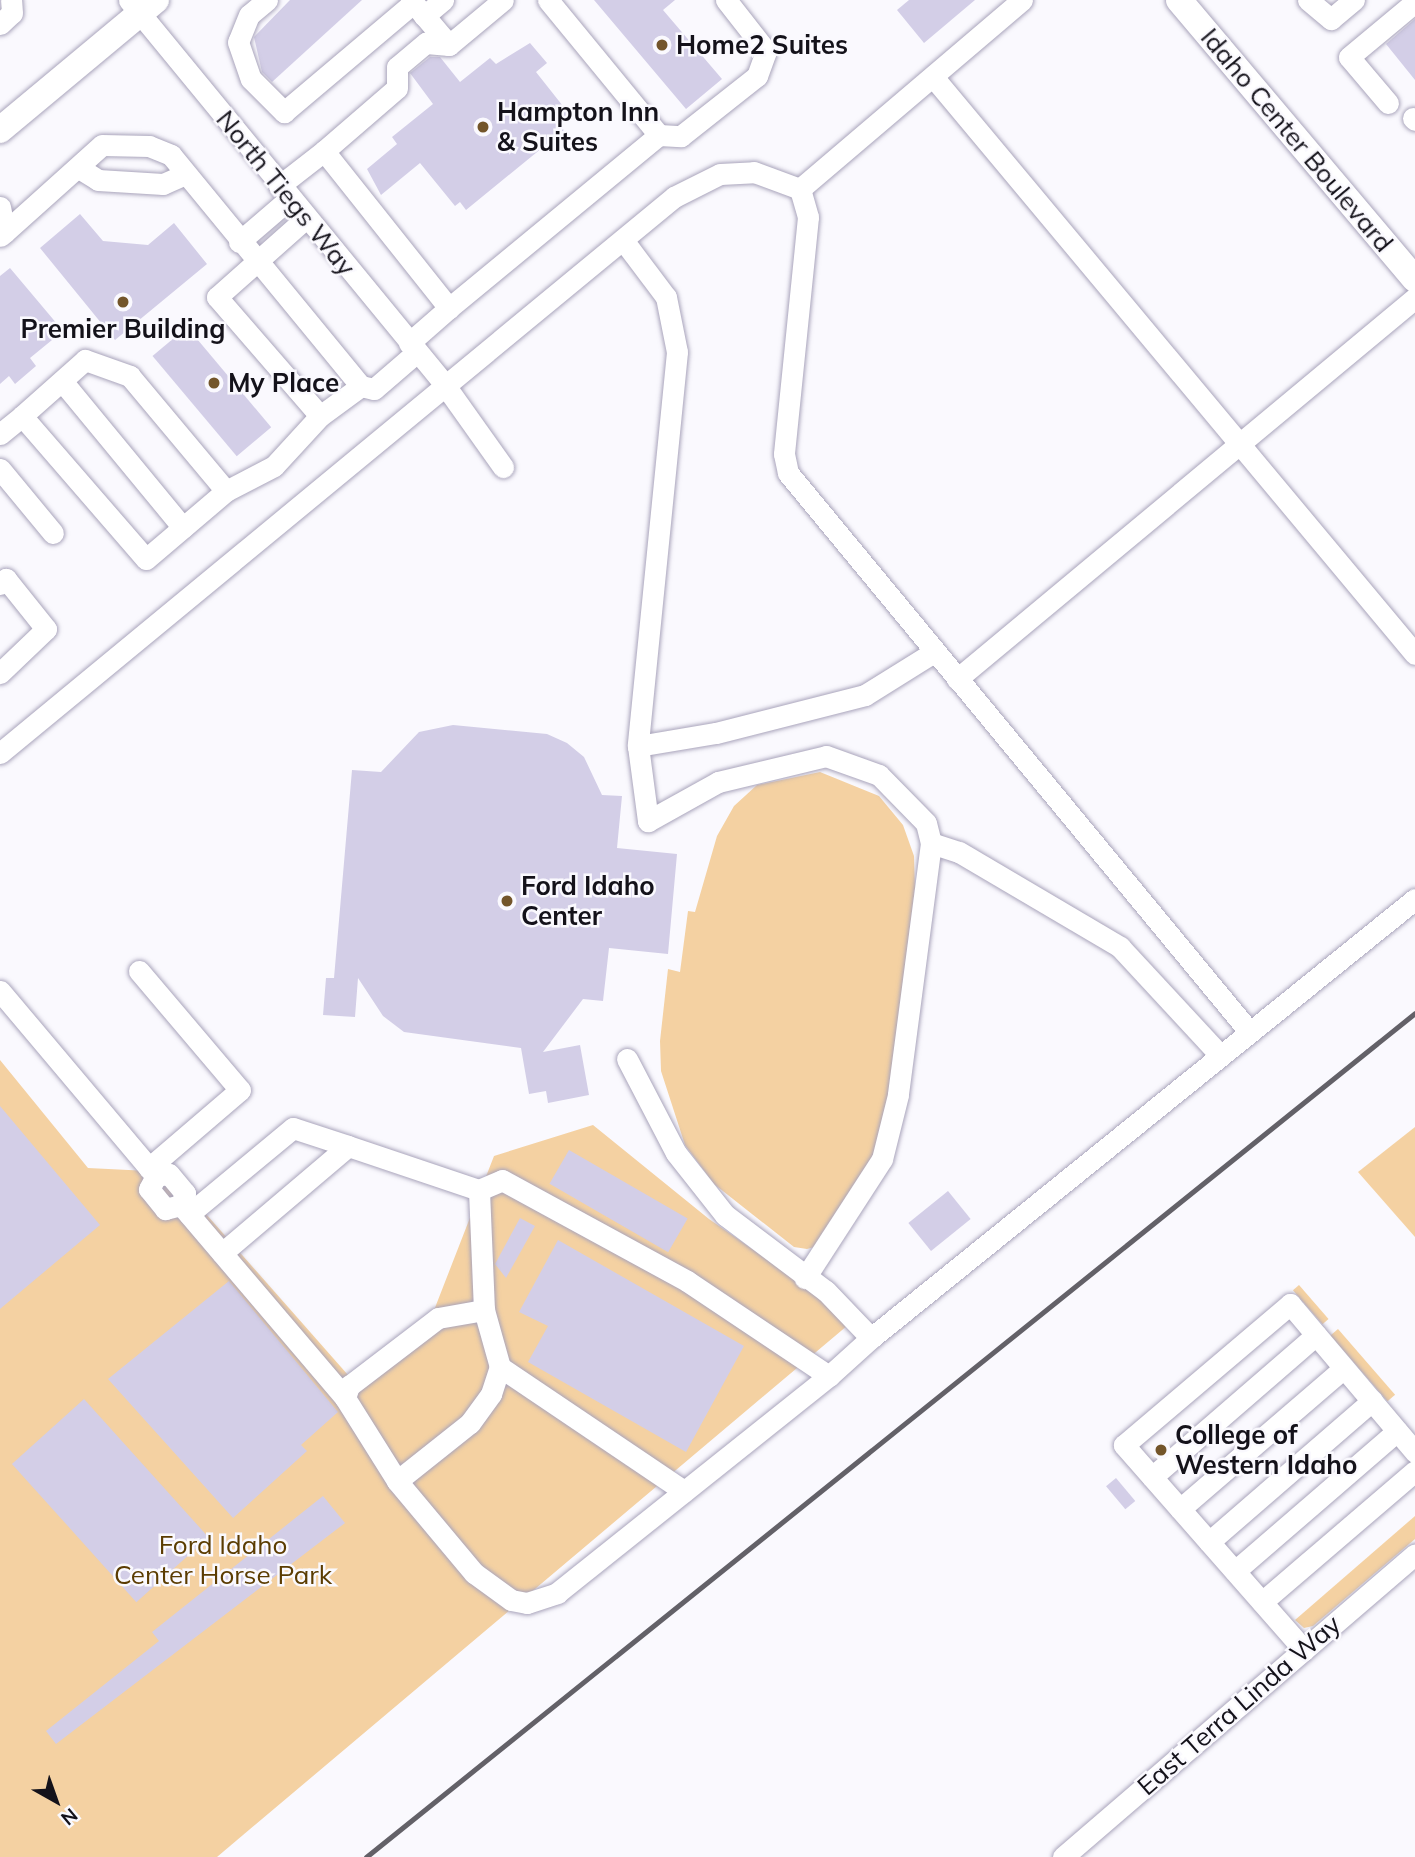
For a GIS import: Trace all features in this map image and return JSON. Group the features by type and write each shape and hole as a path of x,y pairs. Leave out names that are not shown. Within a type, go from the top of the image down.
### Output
{"main road":[{"name":"Idaho Center Boulevard","path":"1179,0 1415,279"},
{"path":"0,130 142,5"}],"street":[{"path":"1,22 12,13 11,0"},
{"path":"267,0 249,15 238,42 251,79 284,112 416,6 443,0"},
{"path":"239,242 324,151 397,88 397,67 426,43 449,46 503,0"},
{"path":"548,0 659,135"},
{"path":"1,230 79,168 102,145 149,146 171,155 239,242 361,386 374,389 449,307 659,135 681,136 757,76 766,51 726,0"},
{"path":"800,189 934,79 1022,0"},
{"path":"1308,0 1331,19 1354,0"},
{"path":"1388,103 1349,57 1415,2"},
{"name":"North Tiegs Way","path":"142,5 284,192 444,384 503,467"},
{"path":"416,6 449,46"},
{"path":"934,79 1415,654"},
{"path":"324,151 449,307"},
{"path":"79,168 98,180 163,184 185,174"},
{"path":"0,753 444,384 674,197 720,174 754,172 800,189"},
{"path":"800,189 808,217 787,412 788,473 1248,1030"},
{"path":"0,207 1,230"},
{"path":"306,218 254,260 217,297 320,416"},
{"path":"623,240 666,297 677,352 639,746 648,821 718,782 826,756 879,775 926,823 931,843 898,1095 881,1159 805,1278"},
{"path":"957,679 1415,298"},
{"path":"0,434 85,360 130,376 226,491"},
{"path":"62,381 183,528"},
{"path":"22,416 146,559 226,491 274,466 320,416 361,386"},
{"path":"0,469 53,533"},
{"path":"0,584 6,579 46,629 0,673"},
{"path":"639,746 716,733 865,695 934,652"},
{"path":"931,843 959,852 1120,947 1219,1054"},
{"path":"185,1210 345,1398 397,1481 474,1573 511,1600 527,1603 557,1593 829,1376 871,1338 1248,1030 1415,899"},
{"path":"139,971 240,1090 153,1172 149,1189 165,1209 185,1210 292,1128 479,1191 502,1180 687,1281 829,1376"},
{"path":"0,991 153,1172"},
{"path":"627,1059 676,1153 724,1215 805,1278 871,1338"},
{"path":"222,1253 348,1146"},
{"path":"479,1191 484,1310 500,1367 684,1491"},
{"path":"1304,1650 1124,1445 1290,1304 1415,1452"},
{"path":"345,1398 349,1386 438,1318 484,1310"},
{"path":"1152,1477 1316,1335"},
{"path":"397,1481 470,1423 500,1367"},
{"path":"1180,1508 1344,1368"},
{"path":"1209,1542 1372,1401"},
{"path":"1235,1571 1397,1431"},
{"path":"1262,1602 1415,1471"},
{"name":"East Terra Linda Way","path":"1063,1857 1415,1554"}],"green space":[{"path":"820,772 879,796 903,825 914,856 915,888 884,1132 861,1187 818,1246 807,1249 794,1247 714,1184 685,1145 661,1071 660,1041 668,969 680,972 688,911 695,912 717,836 734,806 757,785"},
{"name":"Ford Idaho Center Horse Park","path":"0,1060 88,1168 169,1172 348,1375 431,1318 494,1156 593,1125 709,1219 854,1320 217,1857 0,1857"},
{"path":"1415,1127 1415,1237 1358,1172"},
{"path":"1299,1285 1329,1319 1322,1324 1293,1290"},
{"path":"1338,1329 1395,1395 1388,1401 1330,1336"},
{"path":"1415,1516 1415,1539 1313,1626 1304,1628 1295,1620"}],"building":[{"path":"290,0 362,0 272,82 262,72 254,37"},
{"name":"Home2 Suites","path":"594,0 675,0 663,10 722,79 686,109"},
{"path":"909,0 975,0 924,43 897,10"},
{"path":"1415,19 1415,80 1386,44"},
{"name":"Hampton Inn & Suites","path":"530,43 547,63 536,72 570,115 559,124 564,130 466,210 460,202 455,206 420,163 381,195 367,169 397,144 392,137 433,104 410,73 430,57 440,57 460,82 490,58 496,64"},
{"name":"Premier Building","path":"80,214 103,241 148,245 174,223 207,264 115,340 40,248"},
{"path":"10,268 63,331 30,358 36,366 15,384 9,376 0,384 0,276"},
{"path":"187,327 271,427 237,456 153,356"},
{"name":"Ford Idaho Center","path":"453,725 547,734 567,743 584,757 602,795 622,796 617,848 677,854 668,954 609,948 603,1001 583,999 543,1052 580,1045 589,1095 548,1103 546,1091 529,1094 521,1048 404,1032 383,1016 358,978 355,1017 323,1015 326,978 334,978 352,770 381,772 419,732"},
{"path":"0,1106 100,1225 0,1309"},
{"path":"569,1150 688,1218 668,1252 550,1184"},
{"path":"948,1191 971,1219 931,1251 908,1223"},
{"path":"520,1218 535,1226 506,1278 495,1264"},
{"path":"558,1240 744,1346 686,1452 528,1362 548,1326 519,1312"},
{"path":"229,1281 338,1412 301,1445 307,1451 233,1518 108,1379"},
{"path":"84,1399 208,1537 136,1602 12,1464"},
{"path":"1116,1478 1135,1501 1125,1509 1106,1486"},
{"path":"323,1496 345,1523 56,1744 46,1731 159,1641 152,1632"}],"railway":[{"path":"366,1857 1415,1013"}],"place":[{"name":"Home2 Suites","path":"662,45"},
{"name":"Hampton Inn & Suites","path":"483,127"},
{"name":"Premier Building","path":"123,302"},
{"name":"My Place","path":"214,383"},
{"name":"Ford Idaho Center","path":"507,901"},
{"name":"College of Western Idaho","path":"1161,1450"}]}
